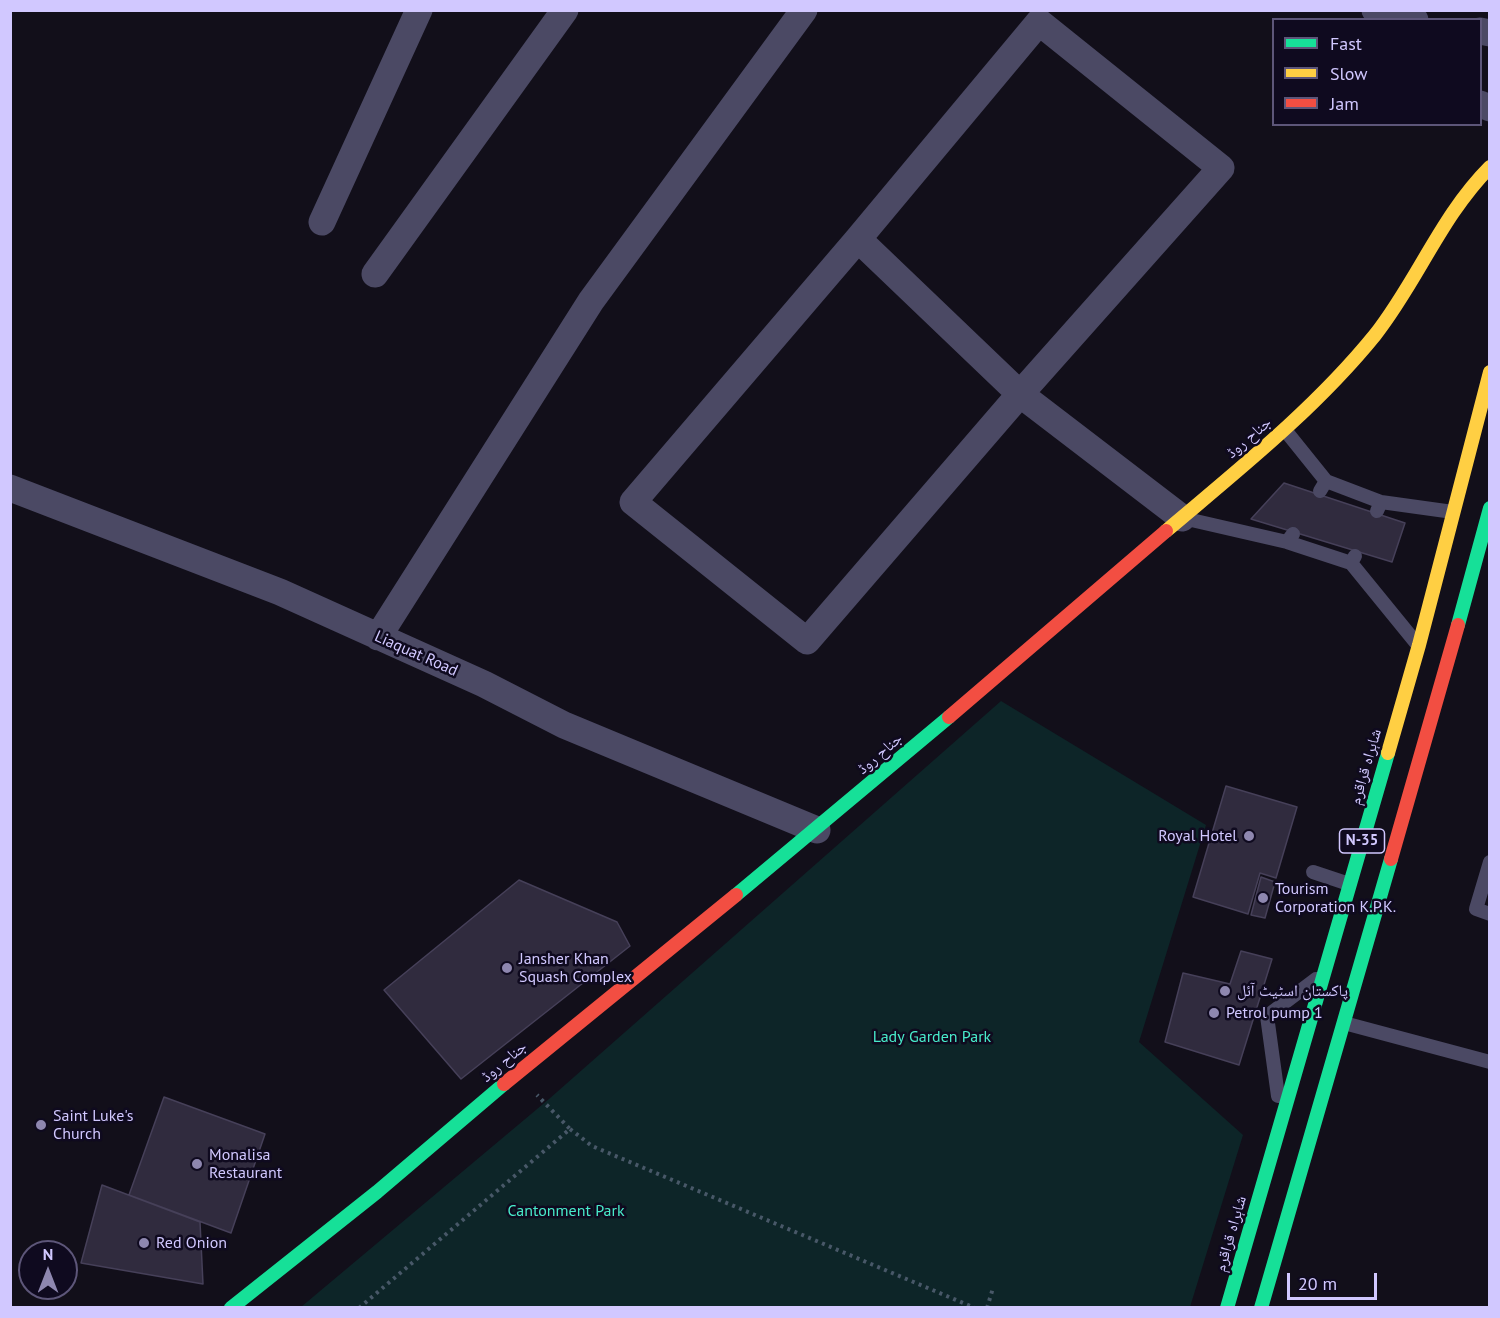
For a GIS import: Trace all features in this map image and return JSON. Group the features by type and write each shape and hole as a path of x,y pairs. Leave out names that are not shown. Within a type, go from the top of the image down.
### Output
{"main road":[{"name":"جناح روڈ","path":"231,1308 377,1192 520,1070 816,830 1285,430 1374,336 1408,287 1454,209 1490,167"},
{"name":"شاہراہ قراقرم","path":"1227,1308 1419,645 1490,372"},
{"name":"N-35","path":"1261,1308 1488,517"}],"street":[{"path":"322,222 419,10"},
{"path":"375,274 565,10"},
{"path":"378,638 591,301 804,10"},
{"path":"1380,14 1403,18"},
{"path":"1039,22 1221,168 1020,394 807,641 633,502 858,239 1039,22"},
{"path":"858,239 1020,394 1182,518"},
{"name":"Liaquat Road","path":"10,488 280,592 484,684 564,725 816,830"}],"lane":[{"path":"1285,430 1323,486 1379,507 1454,512"},
{"path":"1182,518 1290,538 1353,559 1419,645"},
{"path":"1490,862 1476,909 1490,914"},
{"path":"1313,872 1349,884"},
{"path":"1281,1119 1267,1016 1324,972"},
{"path":"1344,1023 1490,1062"}],"path":[{"path":"520,1070 543,1104 592,1146 975,1308"},
{"path":"359,1308 570,1129"},
{"path":"987,1308 993,1288"}],"green space":[{"name":"Lady Garden Park","path":"1001,701 1206,825 1139,1042 1243,1135 1190,1307 301,1307 549,1099"}],"building":[{"path":"1284,483 1405,523 1392,562 1251,519"},
{"name":"Royal Hotel","path":"1226,786 1297,807 1276,878 1260,873 1248,914 1193,897"},
{"name":"Tourism Corporation K.P.K.","path":"1261,877 1275,882 1265,918 1251,915"},
{"name":"Jansher Khan Squash Complex","path":"519,880 617,922 630,946 461,1079 384,990"},
{"name":"Petrol pump 1","path":"1241,951 1272,959 1239,1065 1165,1042 1183,973 1230,984"},
{"name":"Monalisa Restaurant","path":"164,1097 265,1134 231,1233 129,1195"},
{"name":"Red Onion","path":"102,1185 200,1222 203,1284 81,1263"}],"traffic: fast":[{"path":"1458,625 1490,508"},
{"path":"736,895 949,717"},
{"path":"1227,1308 1388,753"},
{"path":"1261,1308 1391,859"},
{"path":"231,1308 377,1192 504,1084"}],"traffic: slow":[{"path":"1166,531 1275,438 1352,362 1390,315 1457,206 1490,167"},
{"path":"1388,753 1419,645 1490,372"}],"traffic: jam":[{"path":"949,717 1166,531"},
{"path":"1391,859 1458,625"},
{"path":"504,1084 736,895"}],"place":[{"name":"Royal Hotel","path":"1249,836"},
{"name":"Tourism Corporation K.P.K.","path":"1263,898"},
{"name":"Jansher Khan Squash Complex","path":"507,968"},
{"name":"پاکستان اسٹیٹ آئل","path":"1225,991"},
{"name":"Petrol pump 1","path":"1214,1013"},
{"name":"Saint Luke's Church","path":"41,1125"},
{"name":"Monalisa Restaurant","path":"197,1164"},
{"name":"Red Onion","path":"144,1243"}],"park label":[{"name":"Cantonment Park","path":"566,1211"}]}
